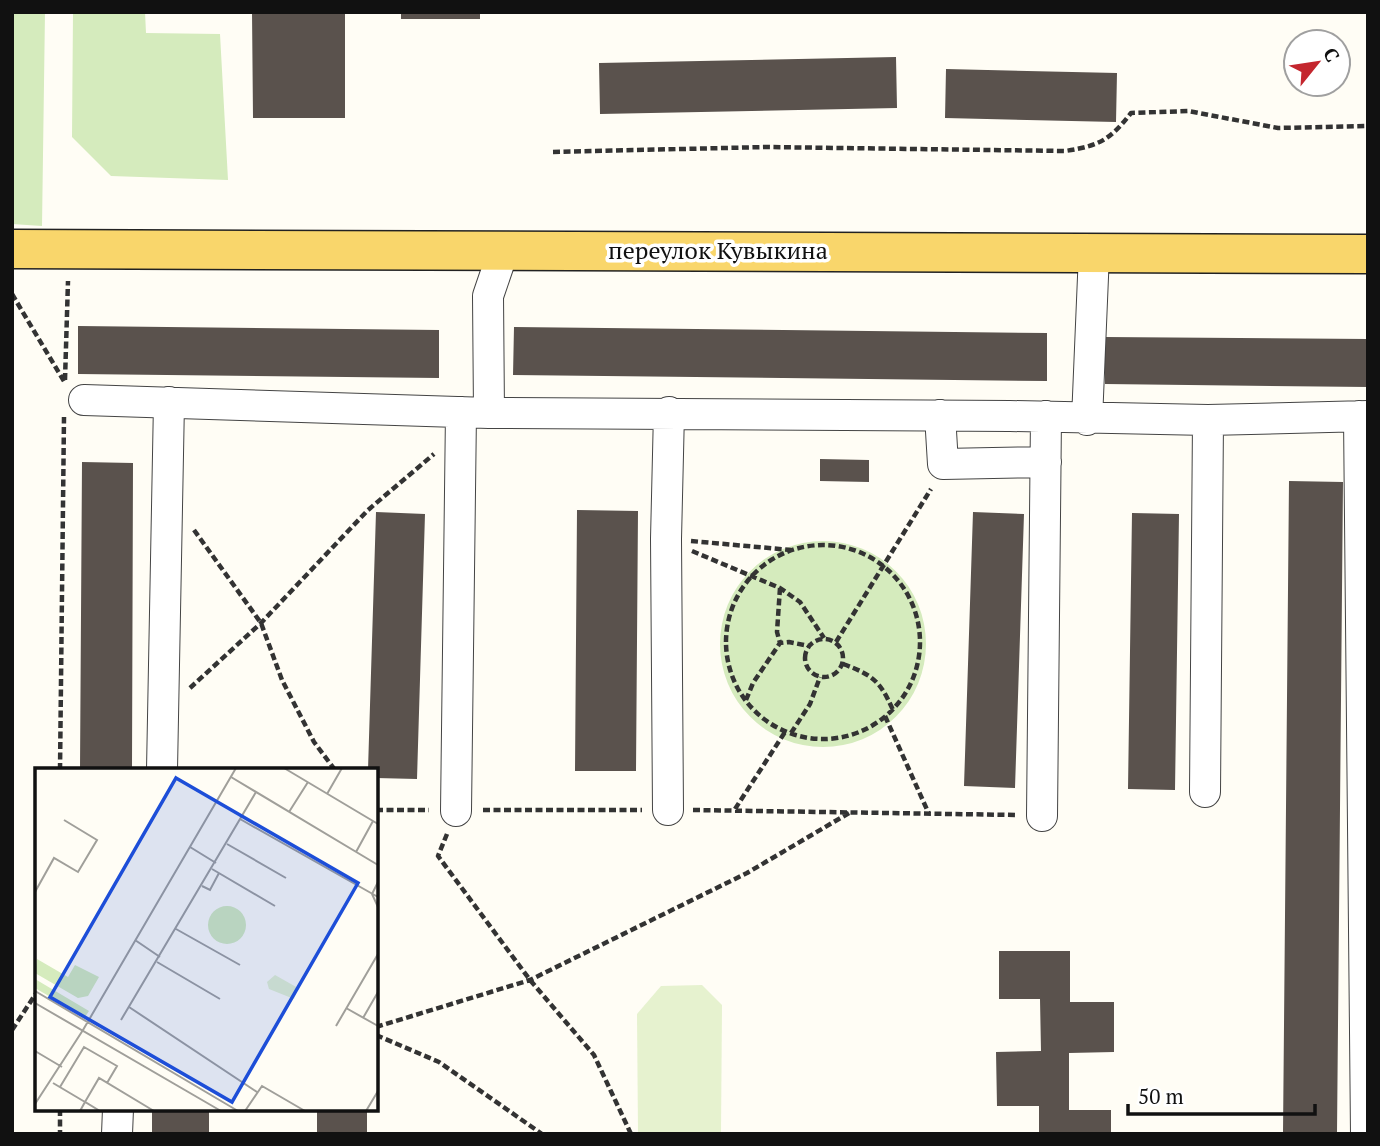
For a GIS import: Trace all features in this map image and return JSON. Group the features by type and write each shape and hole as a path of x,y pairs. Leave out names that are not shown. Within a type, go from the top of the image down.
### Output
{"main road":[{"name":"переулок Кувыкина","path":"12,249 1368,254"}],"lane":[{"path":"456,811 470,419 488,296 504,249"},
{"path":"1087,420 1094,253"},
{"path":"70,397 470,419 670,412 1046,416 1087,420 1364,416 1366,1134"},
{"path":"162,768 169,402"},
{"path":"668,810 666,539 670,412"},
{"path":"940,415 943,464 1046,462"},
{"path":"1042,816 1046,416"},
{"path":"1205,792 1208,420"},
{"path":"117,1134 118,1111"}],"path":[{"path":"553,152 766,147 1065,151 1091,147 1114,135 1131,113 1149,111 1188,111 1279,128 1368,126"},
{"path":"60,768 70,397 69,250"},
{"path":"12,294 70,397"},
{"path":"163,712 261,624 368,510 470,419"},
{"path":"836,642 930,489 943,489"},
{"path":"168,492 261,624 282,680 314,742 334,768"},
{"path":"666,539 793,550"},
{"path":"666,539 780,588 800,602 824,638 836,642 843,652 843,664 835,674 820,677 812,674 805,664 805,651 808,646 824,638"},
{"path":"818,544 847,548 874,559 884,567 896,578 912,602 920,630 919,659 909,687 893,710 869,728 842,738 813,739 788,732 760,716 746,700 729,668 726,639 731,610 751,577 764,564 793,550 818,544"},
{"path":"780,588 776,632 780,643"},
{"path":"746,700 753,683 780,643 808,646"},
{"path":"843,664 866,673 883,687 893,710"},
{"path":"734,809 810,704 820,677"},
{"path":"885,716 929,814"},
{"path":"378,810 734,809 1042,816"},
{"path":"456,811 438,856 530,980 594,1055 631,1134"},
{"path":"378,1026 530,980 747,873 850,812"},
{"path":"12,1030 35,995"},
{"path":"378,1036 439,1062 542,1134"},
{"path":"60,1111 60,1134"}],"green space":[{"path":"12,12 45,12 42,226 12,224"},
{"path":"73,12 145,12 146,33 220,34 228,180 111,176 72,137"},
{"path":"823,541 863,548 896,571 919,604 926,644 919,684 896,717 863,740 823,747 783,740 750,717 727,684 720,644 727,604 750,571 783,548"},
{"path":"702,985 722,1005 721,1134 638,1134 637,1014 661,986"}],"building":[{"path":"252,12 345,12 345,118 253,118"},
{"path":"401,12 480,12 480,19 401,19"},
{"path":"896,57 897,108 600,114 599,63"},
{"path":"946,69 1117,73 1116,122 945,118"},
{"path":"78,326 439,330 439,378 78,374"},
{"path":"514,327 1047,333 1047,381 513,375"},
{"path":"1105,337 1368,339 1368,387 1105,384"},
{"path":"820,459 869,460 869,482 820,481"},
{"path":"82,462 133,463 132,768 80,768"},
{"path":"1289,481 1343,482 1337,1134 1283,1134"},
{"path":"577,510 638,511 636,771 575,771"},
{"path":"376,512 425,514 417,779 378,778 378,768 368,768"},
{"path":"973,512 1024,514 1015,788 964,786"},
{"path":"1132,513 1179,514 1175,790 1128,789"},
{"path":"999,951 1070,951 1070,1002 1114,1002 1114,1052 1069,1053 1069,1110 1111,1110 1111,1134 1039,1134 1039,1106 997,1106 996,1052 1041,1051 1040,999 999,999"},
{"path":"152,1111 209,1111 209,1134 152,1134"},
{"path":"317,1111 367,1111 367,1134 317,1134"}]}
